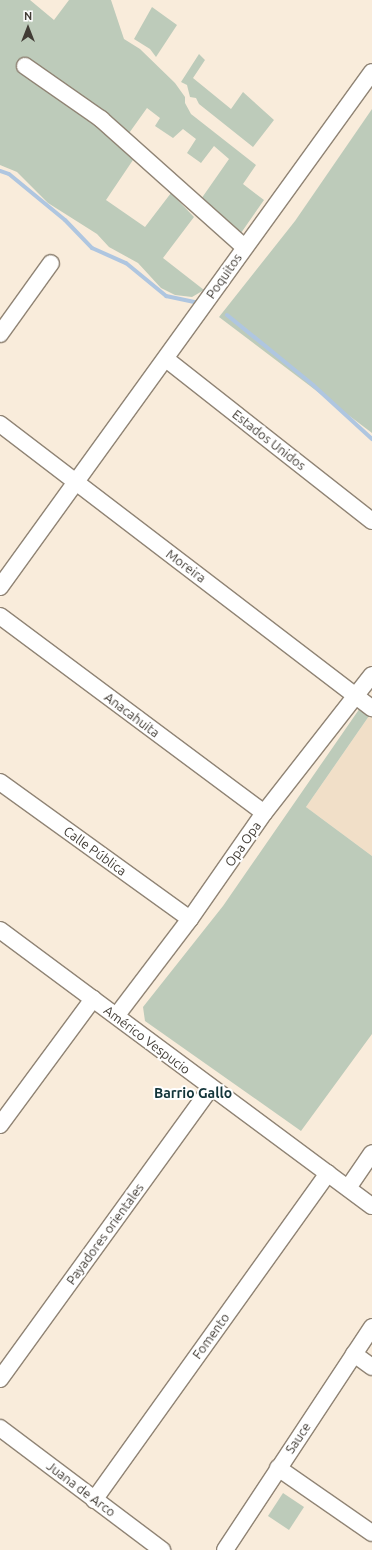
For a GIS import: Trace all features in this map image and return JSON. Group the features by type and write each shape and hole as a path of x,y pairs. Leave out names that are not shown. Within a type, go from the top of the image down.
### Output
{"street":[{"path":"25,66 101,119 244,248"},
{"name":"Poquitos","path":"0,587 166,359 244,248 292,186 372,72"},
{"path":"0,334 51,263"},
{"name":"Estados Unidos","path":"166,359 372,522"},
{"name":"Moreira","path":"0,424 372,708"},
{"name":"Anacahuita","path":"0,616 264,813"},
{"name":"Opa Opa","path":"117,1016 190,919 264,813 372,675"},
{"name":"Calle Pública","path":"0,782 190,919"},
{"name":"Américo Vespucio","path":"0,930 372,1206"},
{"path":"0,1125 93,999"},
{"name":"Payadores orientales","path":"0,1379 211,1088"},
{"path":"348,1188 372,1153"},
{"name":"Fomento","path":"94,1500 328,1173"},
{"name":"Sauce","path":"224,1550 372,1327"},
{"path":"354,1354 372,1367"},
{"name":"Juana de Arco","path":"0,1428 162,1550"},
{"path":"278,1468 372,1533"}],"shaded area":[{"path":"369,716 372,718 372,856 306,807"}],"green space":[{"path":"0,0 30,0 54,20 69,0 111,0 124,39 140,49 175,83 185,97 185,103 191,114 256,165 243,184 264,200 241,233 219,214 199,202 229,159 214,146 201,163 187,153 196,139 183,129 173,138 155,126 160,118 147,108 127,136 135,157 106,200 145,227 171,193 194,217 163,258 204,290 192,297 175,295 161,288 138,263 109,247 97,234 48,203 17,172 0,165"},
{"path":"152,7 177,25 156,57 150,49 134,39"},
{"path":"199,54 205,60 193,78 231,109 243,92 274,120 253,147 199,104 196,98 190,97 187,85 181,82"},
{"path":"372,109 372,433 219,317 295,221"},
{"path":"360,708 369,716 306,807 372,856 372,1034 301,1131 145,1021 143,1007 223,906"},
{"path":"283,1493 304,1507 289,1530 268,1516"}],"waterway":[{"path":"0,171 9,174 65,220 92,248 126,263 166,296 200,303"},
{"path":"227,315 313,385 372,439"}],"district":[{"name":"Barrio Gallo","path":"193,1093"}]}
